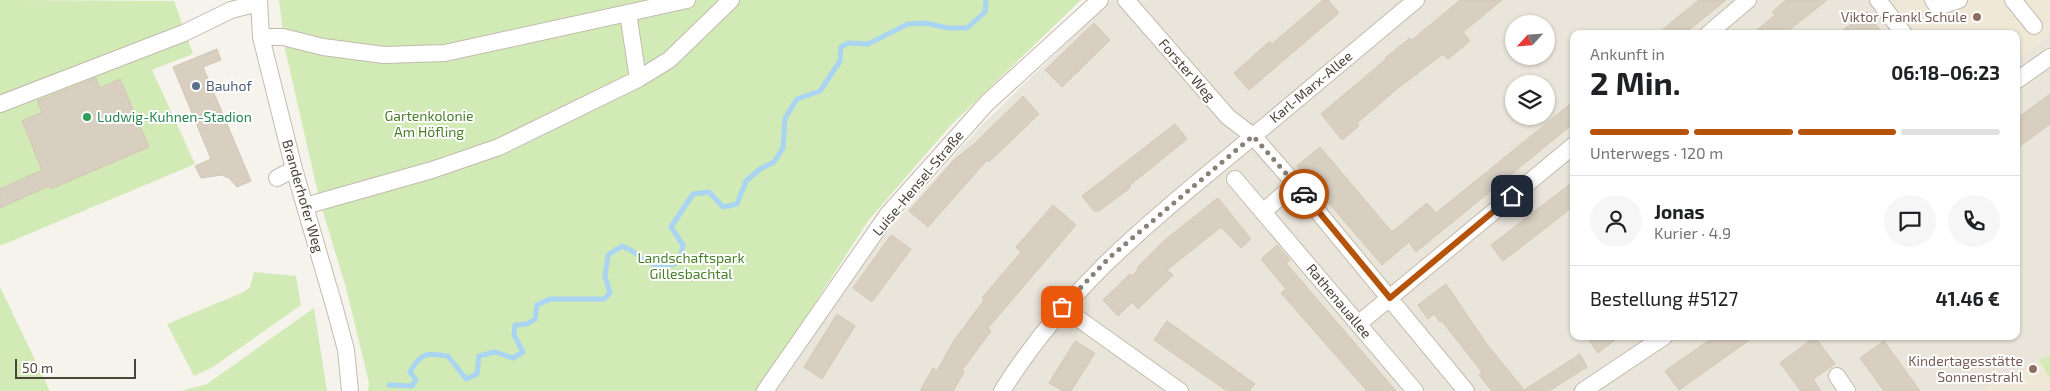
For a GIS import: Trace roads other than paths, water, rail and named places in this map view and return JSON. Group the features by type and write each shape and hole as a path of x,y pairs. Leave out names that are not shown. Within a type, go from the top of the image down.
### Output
{"street":[{"path":"261,37 283,37 323,47 384,55 444,53 687,0"},
{"path":"305,206 432,170 499,146 638,79 669,60 729,0"},
{"name":"Luise-Hensel-Straße","path":"764,391 888,214 987,103 1100,0"},
{"name":"Forster Weg","path":"1126,0 1228,117 1253,136"},
{"name":"Karl-Marx-Allee","path":"1002,391 1019,364 1062,307 1110,257 1416,0"},
{"path":"1713,30 1748,0"},
{"path":"1878,0 1901,30"},
{"path":"1933,0 1938,7 1959,0"},
{"path":"2013,0 2034,26"},
{"path":"0,104 184,33 231,10 259,2"},
{"name":"Branderhofer Weg","path":"259,2 261,37 294,169 346,350 350,391"},
{"path":"628,13 638,79"},
{"path":"2020,78 2050,57"},
{"path":"1253,136 1296,184 1466,391"},
{"path":"1358,324 1570,148"},
{"path":"277,178 294,169"},
{"name":"Rathenauallee","path":"1235,180 1415,391"},
{"path":"1263,212 1296,184"},
{"path":"1062,307 1180,391"},
{"path":"1583,391 1659,340"},
{"path":"1837,376 1847,391"}],"waterway":[{"path":"389,385 412,386 416,380 410,372 421,357 425,355 448,356 466,379 477,374 479,356 495,352 513,358 523,352 514,335 515,325 527,324 535,319 537,305 550,299 604,299 610,293 605,276 608,255 622,246 650,263 656,265 675,264 681,256 683,245 671,227 693,194 709,192 723,207 737,204 746,181 760,169 774,162 783,148 785,118 797,99 820,91 840,61 841,47 848,43 868,44 908,24 925,23 948,28 967,28 985,12 986,0"}],"place":[{"name":"Viktor Frankl Schule","path":"1977,17"},
{"name":"Bauhof","path":"196,86"},
{"name":"Ludwig-Kuhnen-Stadion","path":"87,117"},
{"name":"Kindertagesstätte Sonnenstrahl","path":"2033,369"}],"park label":[{"name":"Gartenkolonie Am Höfling","path":"429,124"},
{"name":"Landschaftspark Gillesbachtal","path":"691,266"}]}
